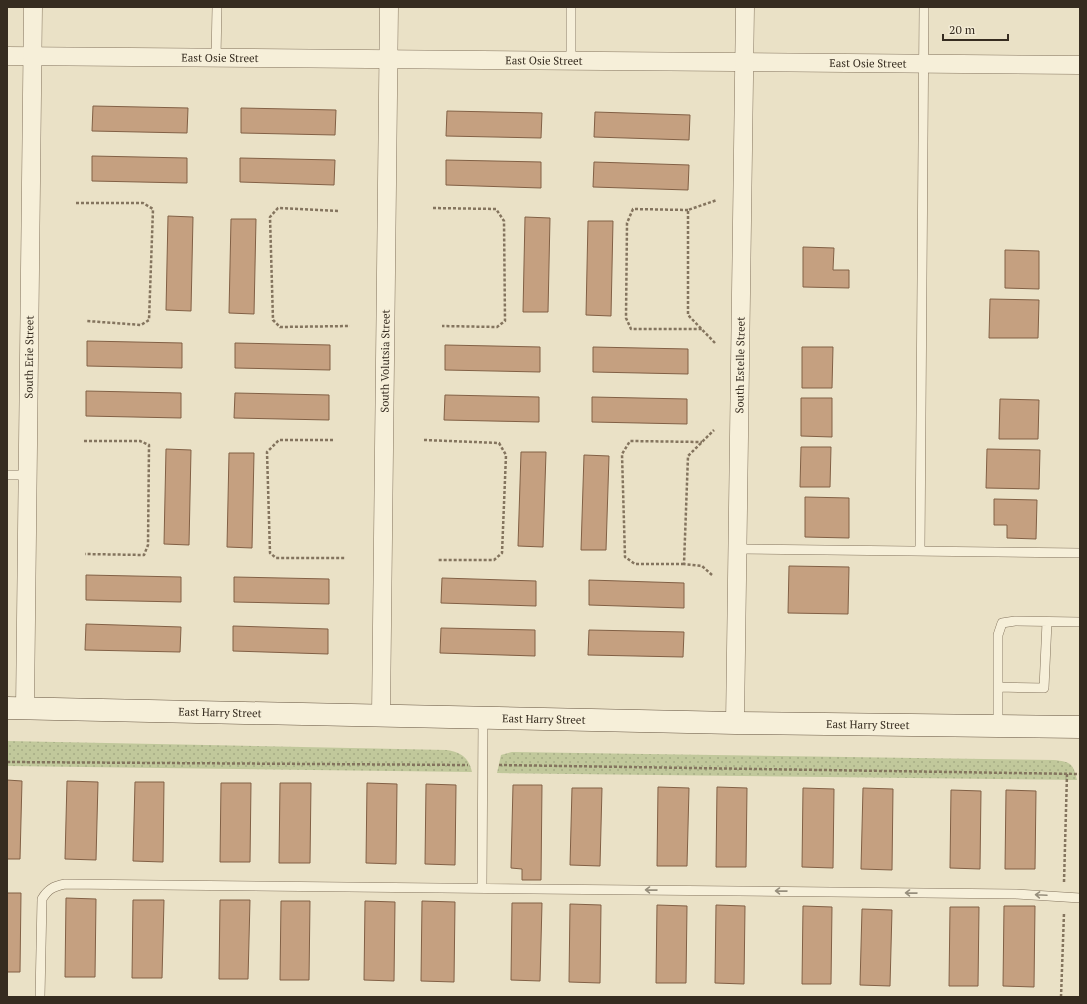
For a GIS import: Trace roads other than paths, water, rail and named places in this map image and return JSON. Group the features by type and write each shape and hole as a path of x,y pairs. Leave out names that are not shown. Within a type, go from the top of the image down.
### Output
{"main road":[{"name":"East Harry Street","path":"16,708 735,723 1080,727"}],"street":[{"name":"South Erie Street","path":"16,708 28,475 33,7"},
{"name":"South Volutsia Street","path":"381,715 389,7"},
{"name":"South Estelle Street","path":"735,723 745,7"},
{"name":"East Osie Street","path":"7,56 1080,65"}],"lane":[{"path":"216,7 216,58"},
{"path":"571,7 571,61"},
{"path":"920,551 924,7"},
{"path":"7,475 28,475"},
{"path":"738,549 1080,553"},
{"path":"998,726 998,635 1002,623 1015,621 1080,622"},
{"path":"999,687 1044,688 1046,622"},
{"path":"482,888 483,718"},
{"path":"40,997 42,899 47,891 55,886 65,884 1016,894 1080,898"}]}
